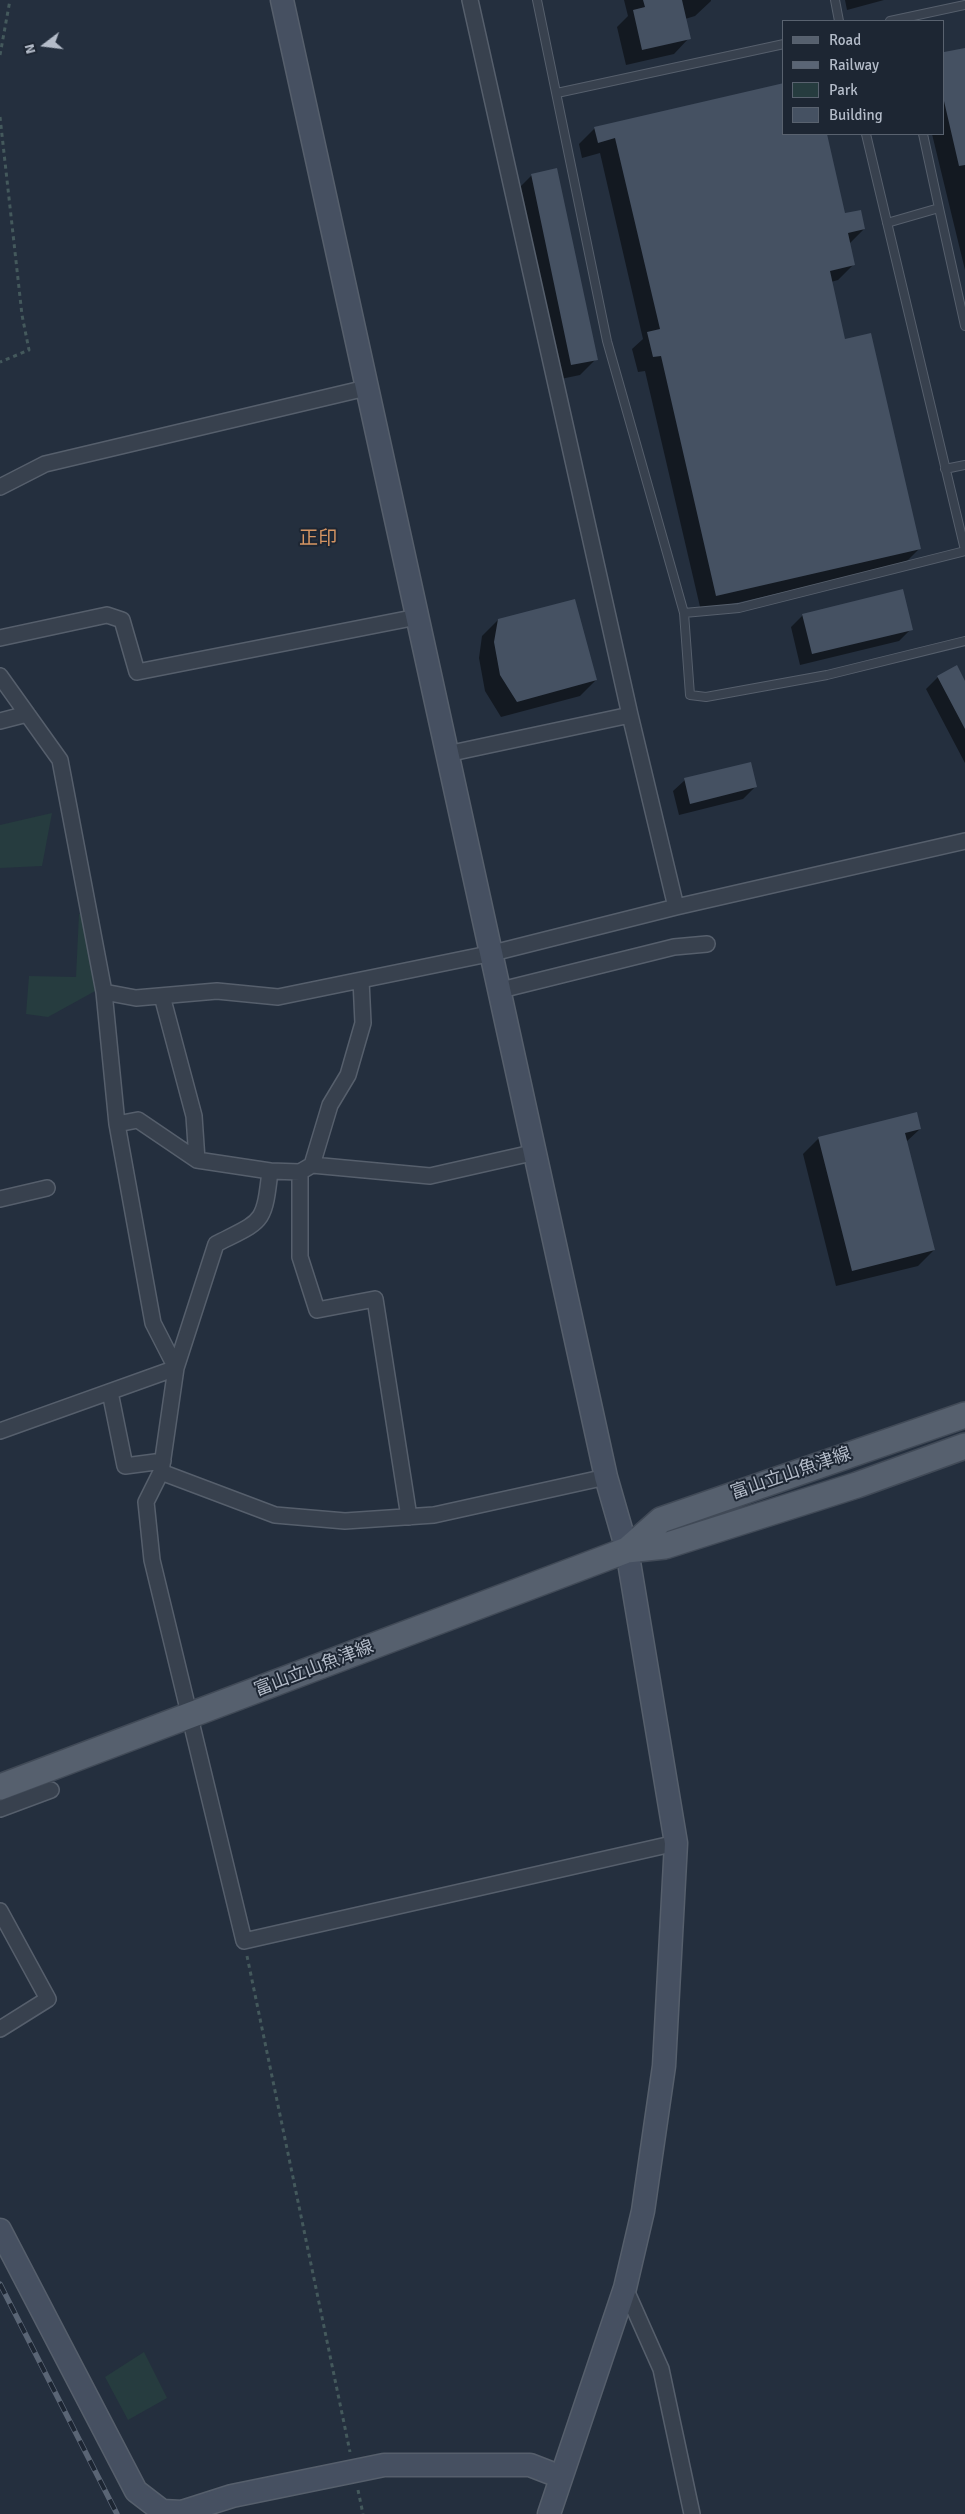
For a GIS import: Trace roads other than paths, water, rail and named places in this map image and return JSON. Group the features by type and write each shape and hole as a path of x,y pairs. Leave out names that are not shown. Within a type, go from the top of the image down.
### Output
{"main road":[{"name":"富山立山魚津線","path":"627,1550 661,1520 965,1415"},
{"name":"富山立山魚津線","path":"0,1787 627,1550 665,1546 857,1485 965,1446"}],"street":[{"path":"282,0 447,754 493,953 606,1477 627,1550 676,1843 664,2066 643,2211 625,2288 549,2514"},
{"path":"470,0 630,715 676,907"},
{"path":"0,487 45,464 366,388"},
{"path":"0,638 107,615 122,620 137,672 417,617"},
{"path":"0,676 60,760 104,992 117,1124 153,1323 176,1368"},
{"path":"0,721 27,714"},
{"path":"447,754 630,715"},
{"path":"104,992 136,998 216,991 278,997 493,953 676,907 965,841"},
{"path":"501,990 674,947 707,944"},
{"path":"361,980 362,1024 348,1075 330,1105 306,1168 300,1258 317,1310 375,1299 409,1517"},
{"path":"162,996 194,1116 197,1160"},
{"path":"117,1124 138,1120 197,1160 270,1171 306,1168 430,1176 536,1152"},
{"path":"270,1171 266,1206 257,1223 216,1244 176,1368 162,1466 146,1502 152,1560 244,1941 676,1843"},
{"path":"0,1199 47,1188"},
{"path":"0,1431 176,1368"},
{"path":"110,1392 125,1466 162,1466 275,1515 345,1521 434,1515 606,1477"},
{"path":"0,1809 50,1790"},
{"path":"0,1911 48,1999 0,2029"},
{"path":"0,2230 136,2491 162,2511 182,2512 232,2496 384,2465 530,2465 561,2478"},
{"path":"625,2288 661,2369 692,2514"}],"lane":[{"path":"537,0 607,341 684,612 690,695 706,696 827,675 965,641"},
{"path":"835,0 839,20"},
{"path":"900,20 965,4"},
{"path":"557,93 782,44"},
{"path":"684,612 740,608 965,551 866,135"},
{"path":"923,135 965,326"},
{"path":"887,222 939,208"},
{"path":"945,469 965,465"}],"railway":[{"path":"0,2284 117,2514"}],"district":[{"name":"正印","path":"318,539"}]}
